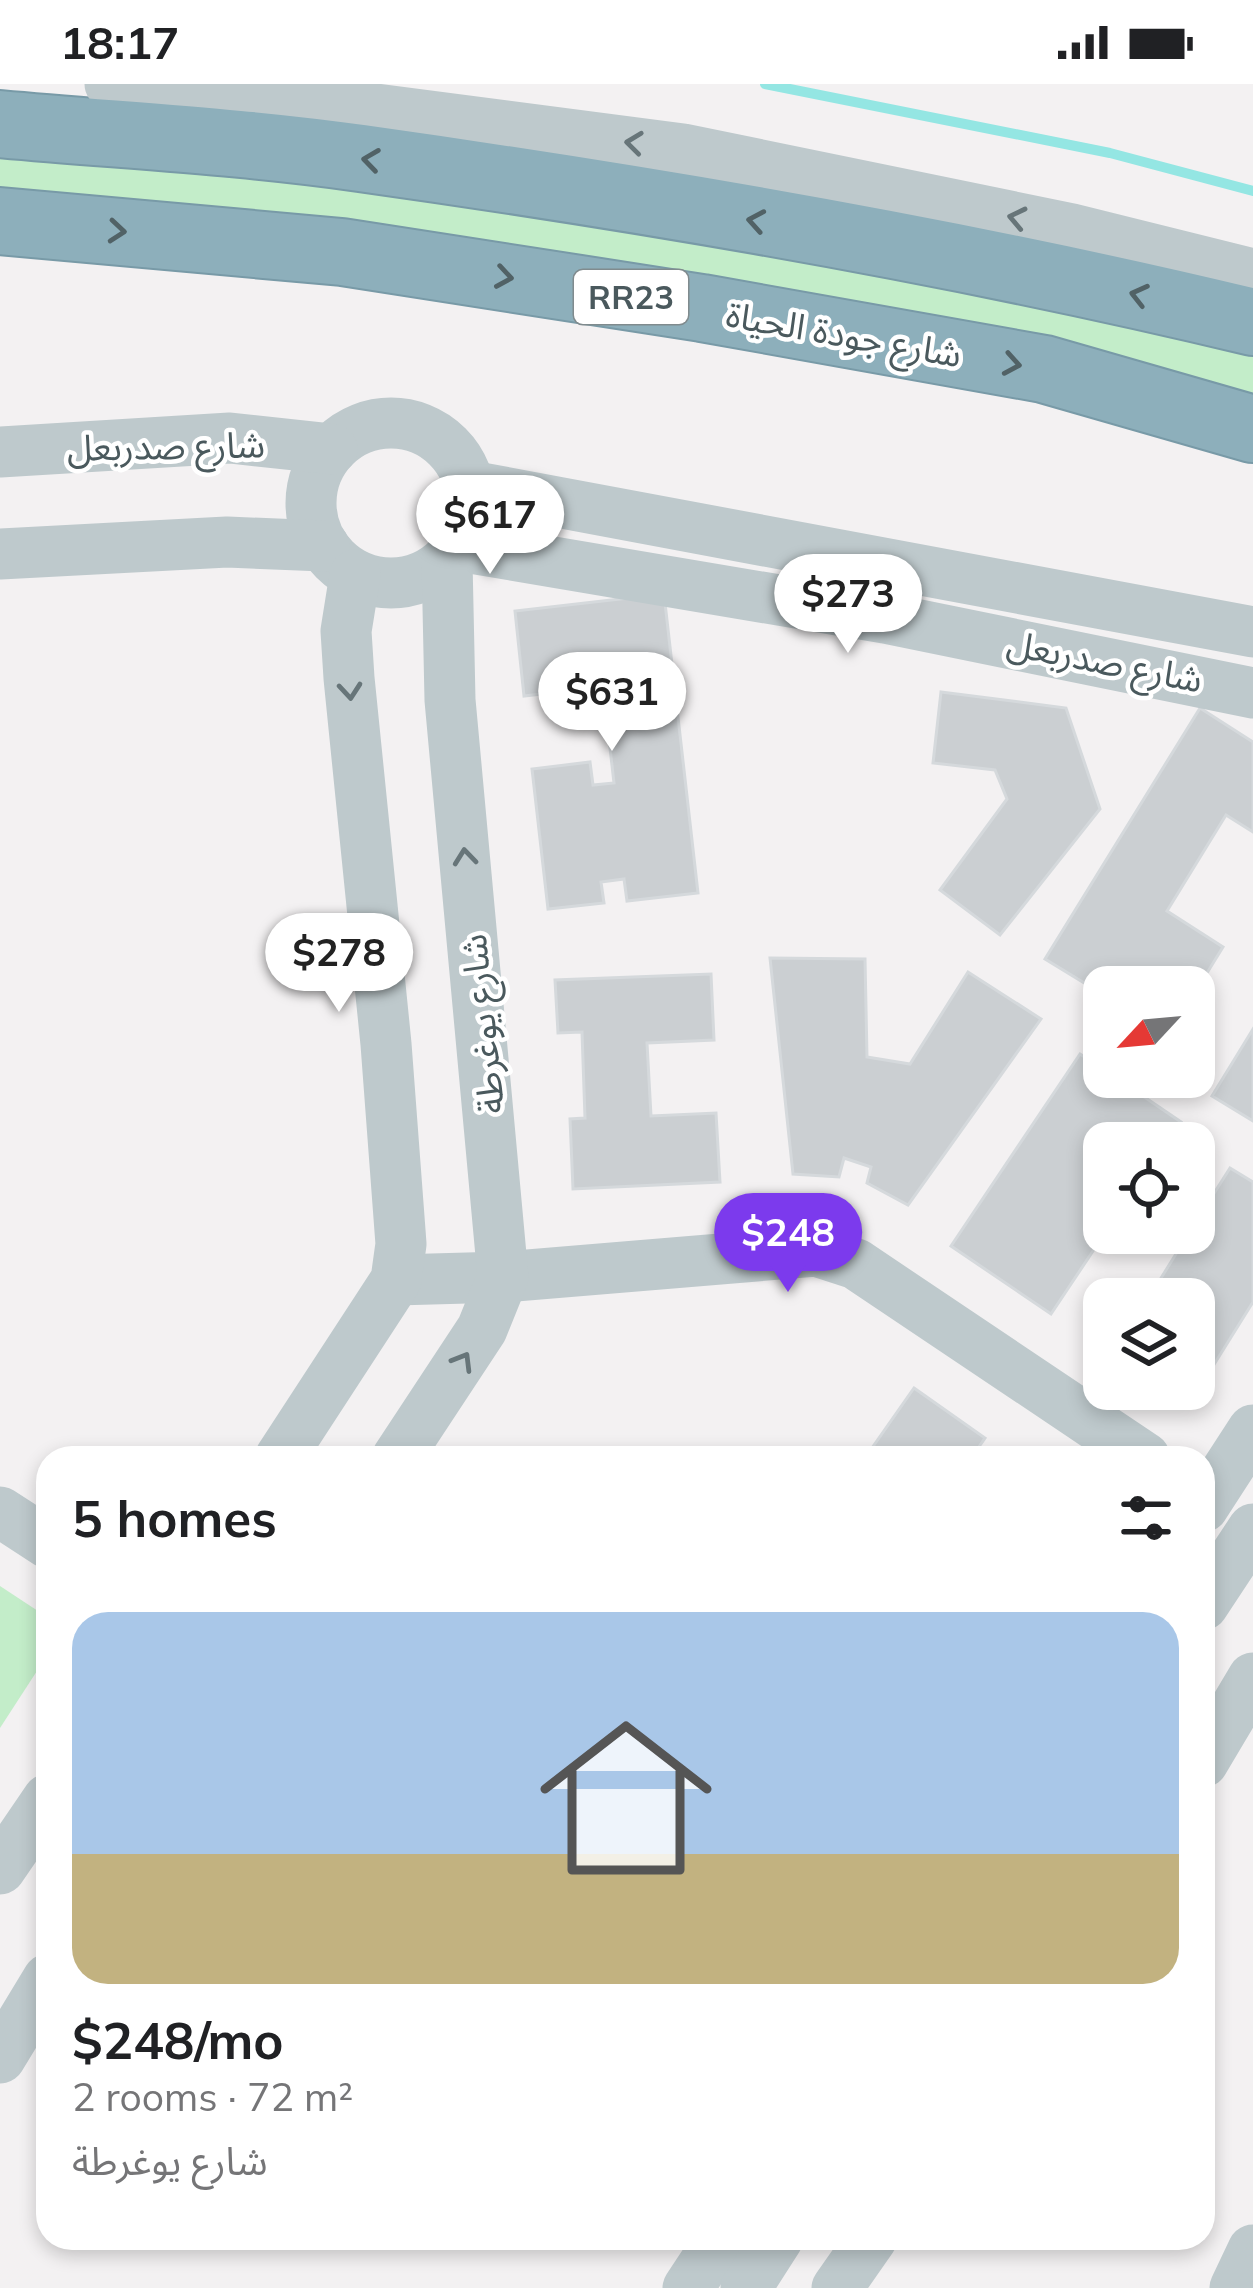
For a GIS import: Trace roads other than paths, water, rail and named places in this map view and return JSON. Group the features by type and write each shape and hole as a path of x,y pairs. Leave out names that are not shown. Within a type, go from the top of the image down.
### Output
{"highway":[{"path":"0,124 357,157 672,206 1070,278 1253,322"},
{"name":"شارع جودة الحياة","path":"0,221 342,252 703,308 1044,369 1253,429"}],"street":[{"path":"110,84 366,96 683,149 1072,229 1253,274"},
{"path":"0,554 226,542 340,560 392,584 414,580 453,553 471,510 471,486 453,454 435,436 411,425 382,423 363,428 332,449 316,473 312,491 312,517 340,560 401,1244 396,1280 288,1446"},
{"name":"شارع صدربعل","path":"0,452 230,438 332,449"},
{"name":"شارع صدربعل","path":"471,486 1253,632"},
{"name":"شارع صدربعل","path":"453,553 885,618 1253,693"},
{"name":"شارع يوغرطة","path":"406,1446 472,1346 503,1277 450,700 453,553"},
{"path":"396,1280 503,1277 816,1251 856,1264 1127,1446"},
{"path":"1215,1485 1253,1430"},
{"path":"1215,1508 1253,1530 1215,1587"},
{"path":"0,1512 36,1535"},
{"path":"1215,1742 1253,1678"},
{"path":"0,1870 36,1817"},
{"path":"0,2058 36,1999"},
{"path":"688,2288 713,2250"},
{"path":"746,2288 770,2250"},
{"path":"837,2288 864,2250"},
{"path":"1235,2288 1253,2250"}],"waterway":[{"path":"765,84 1110,153 1253,191"}]}
